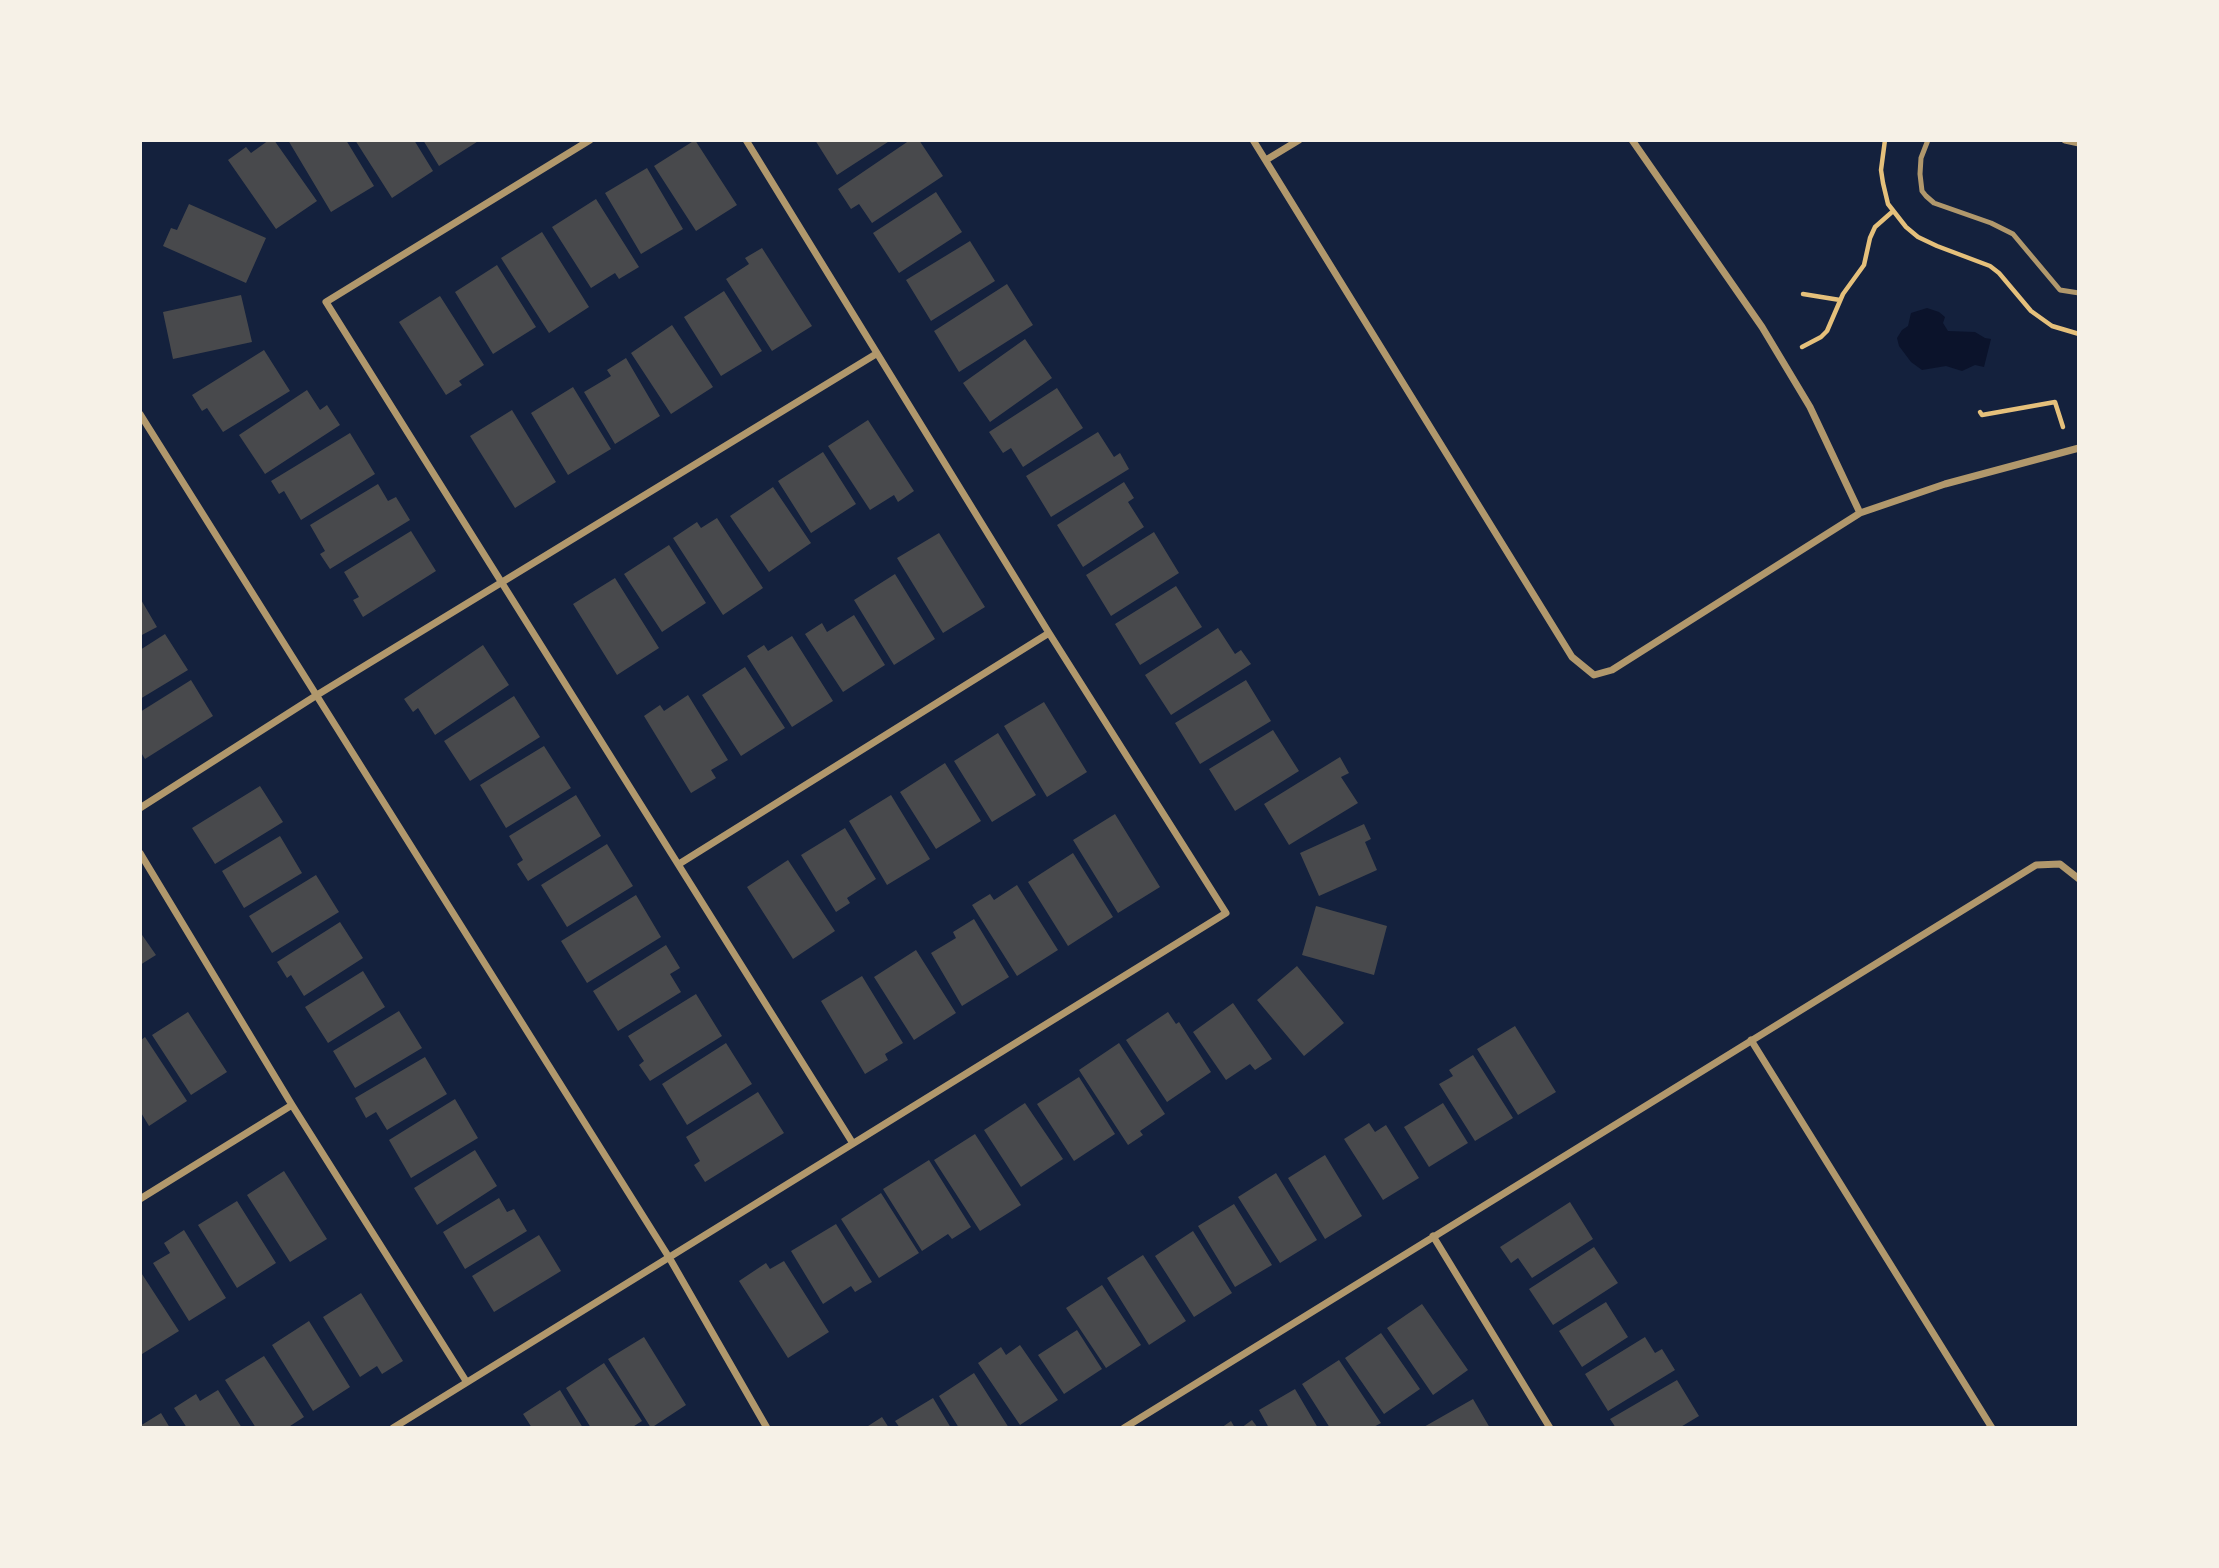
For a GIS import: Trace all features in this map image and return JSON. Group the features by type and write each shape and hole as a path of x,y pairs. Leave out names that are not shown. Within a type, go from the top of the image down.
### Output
{"street":[{"path":"590,140 326,302 852,1142"},
{"path":"393,1428 1226,913 1049,633 746,140"},
{"path":"1254,140 1572,657 1594,675 1612,670 1860,513 1945,484 2079,448"},
{"path":"1266,160 1299,140"},
{"path":"1632,140 1762,327 1810,407 1860,513"},
{"path":"2065,140 2079,143"},
{"path":"140,808 317,695 876,354"},
{"path":"140,414 670,1259 767,1428"},
{"path":"679,864 1049,633"},
{"path":"140,853 292,1105 466,1381"},
{"path":"1124,1428 2036,865 2060,864 2079,879"},
{"path":"1751,1040 1992,1428"},
{"path":"140,1199 292,1105"},
{"path":"1433,1237 1550,1428"}],"lane":[{"path":"1927,140 1921,158 1920,174 1922,191 1926,197 1934,203 1991,223 2012,234 2060,290 2079,293"}],"path":[{"path":"1885,140 1882,183 1892,212 1906,227 1918,237 1937,246 1990,265 2031,311 2052,326 2079,334"},
{"path":"1802,347 1827,331 1843,294 1864,265 1875,227 1892,212"},
{"path":"1802,294 1840,300"},
{"path":"1980,412 1982,415 2055,402 2063,427"}],"water":[{"path":"1927,308 1945,317 1943,323 1948,331 1975,332 1991,339 1984,367 1975,365 1962,371 1946,366 1922,370 1911,362 1899,346 1897,338 1908,326 1911,313"}],"building":[{"path":"269,140 274,140 317,201 276,229 228,160 246,147 251,153"},
{"path":"288,140 346,140 374,186 331,212"},
{"path":"355,140 414,140 433,171 392,198"},
{"path":"423,140 480,140 439,166"},
{"path":"695,140 737,205 696,231 654,166"},
{"path":"815,140 891,140 837,175"},
{"path":"910,140 919,140 943,176 872,223 859,204 851,209 838,189"},
{"path":"647,168 683,229 641,254 605,193"},
{"path":"936,192 962,232 899,273 873,233"},
{"path":"596,199 639,267 619,279 615,273 591,288 552,227"},
{"path":"189,204 266,238 246,283 163,246 171,228 177,230"},
{"path":"542,232 589,307 549,333 501,258"},
{"path":"970,241 995,281 931,321 906,280"},
{"path":"762,248 812,326 772,351 726,279 749,264 745,258"},
{"path":"497,265 536,327 493,354 455,292"},
{"path":"1007,284 1033,325 959,372 934,331"},
{"path":"724,291 762,351 721,376 684,317"},
{"path":"241,295 252,342 173,359 163,312"},
{"path":"440,296 484,365 459,381 462,385 446,395 399,322"},
{"path":"672,325 713,387 671,414 631,353"},
{"path":"1025,339 1052,378 990,422 963,383"},
{"path":"264,350 290,391 223,432 207,408 202,411 192,395"},
{"path":"626,358 660,416 615,444 584,392 611,376 607,370"},
{"path":"573,387 611,449 568,475 531,413"},
{"path":"1057,388 1083,428 1023,467 1011,448 1003,453 989,432"},
{"path":"307,390 320,410 327,405 340,425 265,474 239,435"},
{"path":"512,410 556,482 515,508 470,436"},
{"path":"868,420 914,491 898,502 894,495 870,510 828,446"},
{"path":"1098,432 1114,457 1120,453 1129,469 1051,517 1026,476"},
{"path":"350,433 375,474 301,520 284,491 279,494 271,481"},
{"path":"823,452 856,504 811,533 778,481"},
{"path":"1124,482 1134,498 1128,502 1144,527 1083,567 1057,525"},
{"path":"378,484 388,501 396,497 410,520 330,569 320,554 325,551 310,525"},
{"path":"773,487 811,543 769,572 730,516"},
{"path":"717,518 763,588 723,615 673,538 697,522 701,528"},
{"path":"411,531 436,571 363,617 353,600 359,597 344,572"},
{"path":"1154,532 1179,573 1111,616 1086,575"},
{"path":"939,533 985,607 943,633 897,558"},
{"path":"669,545 706,603 662,632 624,574"},
{"path":"895,574 935,639 894,665 854,600"},
{"path":"615,578 659,648 617,675 573,604"},
{"path":"1176,586 1202,627 1140,665 1115,624"},
{"path":"140,598 157,627 140,636"},
{"path":"854,615 885,665 843,692 805,634 822,623 827,632"},
{"path":"1218,628 1235,654 1241,650 1251,664 1171,715 1145,675"},
{"path":"165,634 188,670 140,699 140,650"},
{"path":"792,636 833,701 792,727 747,656 764,645 768,651"},
{"path":"483,645 509,685 435,735 418,708 413,712 404,699"},
{"path":"745,667 785,728 741,756 702,695"},
{"path":"191,680 213,716 145,759 140,751 140,712"},
{"path":"1246,680 1271,721 1200,764 1175,723"},
{"path":"688,695 728,760 711,770 716,778 691,793 644,716 660,705 664,711"},
{"path":"514,696 540,737 470,781 444,741"},
{"path":"1044,702 1087,772 1047,797 1004,726"},
{"path":"1273,730 1299,771 1235,811 1209,769"},
{"path":"998,733 1036,795 992,822 954,761"},
{"path":"544,746 571,788 506,828 480,785"},
{"path":"1340,757 1349,773 1341,777 1358,803 1289,845 1264,804"},
{"path":"945,763 981,821 936,849 900,792"},
{"path":"260,786 283,822 215,864 192,828"},
{"path":"576,795 601,836 528,881 517,864 523,860 509,836"},
{"path":"891,795 930,859 887,885 849,821"},
{"path":"1115,814 1160,887 1118,913 1073,840"},
{"path":"1364,824 1371,839 1365,842 1377,870 1319,896 1300,853"},
{"path":"845,828 876,879 847,898 850,903 836,912 801,855"},
{"path":"280,836 302,873 244,908 222,871"},
{"path":"607,844 633,886 567,927 541,885"},
{"path":"1073,853 1113,917 1068,946 1028,882"},
{"path":"788,860 835,931 793,959 747,887"},
{"path":"316,875 339,912 272,953 249,916"},
{"path":"1017,885 1058,950 1017,976 972,905 990,894 994,900"},
{"path":"636,895 661,937 587,983 561,941"},
{"path":"1316,906 1387,926 1374,975 1302,955"},
{"path":"974,919 1009,977 962,1006 931,953 956,938 953,932"},
{"path":"340,922 363,958 304,996 291,975 287,978 277,962"},
{"path":"140,932 156,955 140,965"},
{"path":"666,945 680,968 670,974 681,992 618,1031 593,991"},
{"path":"916,950 956,1013 914,1040 874,977"},
{"path":"1297,966 1344,1023 1304,1056 1257,1000"},
{"path":"363,971 385,1007 328,1043 305,1007"},
{"path":"862,976 903,1043 885,1054 888,1060 865,1074 821,1001"},
{"path":"696,994 722,1036 650,1081 639,1065 644,1061 628,1036"},
{"path":"1233,1003 1272,1059 1255,1070 1250,1064 1226,1080 1193,1032"},
{"path":"399,1011 422,1048 355,1088 333,1051"},
{"path":"188,1012 227,1072 191,1095 152,1035"},
{"path":"1168,1012 1176,1024 1179,1022 1211,1072 1167,1102 1126,1040"},
{"path":"1515,1026 1556,1092 1518,1115 1477,1049"},
{"path":"145,1037 187,1101 149,1126 140,1111 140,1041"},
{"path":"726,1043 752,1084 687,1125 662,1084"},
{"path":"1119,1043 1165,1114 1140,1131 1143,1135 1128,1145 1079,1070"},
{"path":"1473,1055 1513,1118 1475,1141 1439,1084 1453,1076 1449,1070"},
{"path":"425,1057 447,1094 387,1130 376,1112 366,1118 355,1098"},
{"path":"1079,1077 1115,1134 1074,1161 1037,1104"},
{"path":"758,1092 784,1133 705,1182 694,1165 700,1161 686,1137"},
{"path":"455,1099 478,1138 411,1178 389,1140"},
{"path":"1025,1103 1063,1159 1021,1187 984,1130"},
{"path":"1443,1103 1468,1143 1429,1167 1404,1127"},
{"path":"1369,1123 1375,1132 1386,1125 1419,1178 1383,1200 1344,1139"},
{"path":"975,1134 1021,1205 980,1231 934,1160"},
{"path":"475,1150 497,1186 437,1225 414,1188"},
{"path":"1325,1155 1362,1216 1325,1239 1288,1178"},
{"path":"929,1160 971,1227 952,1239 948,1234 922,1251 883,1189"},
{"path":"284,1171 327,1239 290,1262 247,1195"},
{"path":"1276,1173 1317,1240 1280,1263 1238,1197"},
{"path":"881,1193 919,1253 879,1278 841,1219"},
{"path":"499,1198 507,1212 514,1209 527,1231 465,1269 443,1232"},
{"path":"237,1201 276,1263 237,1288 198,1225"},
{"path":"1570,1202 1593,1239 1532,1278 1518,1258 1511,1263 1500,1247"},
{"path":"1234,1204 1272,1265 1235,1287 1198,1226"},
{"path":"836,1224 872,1282 855,1292 851,1286 823,1304 791,1251"},
{"path":"184,1230 226,1298 189,1321 153,1263 170,1253 164,1243"},
{"path":"1193,1231 1232,1293 1194,1317 1155,1256"},
{"path":"539,1235 561,1271 494,1312 472,1276"},
{"path":"1594,1247 1618,1283 1553,1325 1529,1289"},
{"path":"1143,1255 1186,1321 1149,1345 1107,1278"},
{"path":"784,1261 829,1332 788,1358 739,1281 766,1263 770,1269"},
{"path":"140,1271 179,1331 142,1354 140,1351"},
{"path":"1102,1285 1141,1345 1106,1368 1066,1308"},
{"path":"361,1293 403,1361 382,1374 377,1366 360,1377 323,1317"},
{"path":"1606,1302 1628,1337 1582,1367 1559,1331"},
{"path":"1422,1304 1468,1370 1433,1395 1387,1328"},
{"path":"309,1321 350,1387 313,1411 272,1345"},
{"path":"1077,1330 1102,1369 1064,1394 1038,1355"},
{"path":"1381,1333 1420,1389 1384,1414 1345,1358"},
{"path":"644,1337 686,1405 651,1428 608,1359"},
{"path":"1645,1337 1655,1353 1662,1349 1675,1370 1608,1411 1585,1374"},
{"path":"1020,1345 1058,1400 1020,1425 978,1363 1001,1347 1006,1355"},
{"path":"264,1356 304,1417 287,1428 256,1428 225,1380"},
{"path":"1339,1360 1381,1423 1372,1428 1330,1428 1302,1384"},
{"path":"604,1363 642,1421 631,1428 591,1428 566,1388"},
{"path":"974,1373 1009,1428 959,1428 939,1396"},
{"path":"1677,1380 1699,1416 1679,1428 1616,1428 1610,1419"},
{"path":"1295,1389 1318,1428 1269,1428 1259,1410"},
{"path":"218,1390 242,1428 187,1428 174,1408 196,1394 200,1401"},
{"path":"560,1390 583,1428 532,1428 523,1414"},
{"path":"933,1398 951,1428 900,1428 895,1421"},
{"path":"1473,1399 1490,1428 1422,1428"},
{"path":"161,1413 170,1428 140,1428 140,1426"},
{"path":"882,1417 889,1428 865,1428"},
{"path":"1252,1420 1258,1428 1241,1428"},
{"path":"1231,1421 1235,1428 1221,1428"}]}
